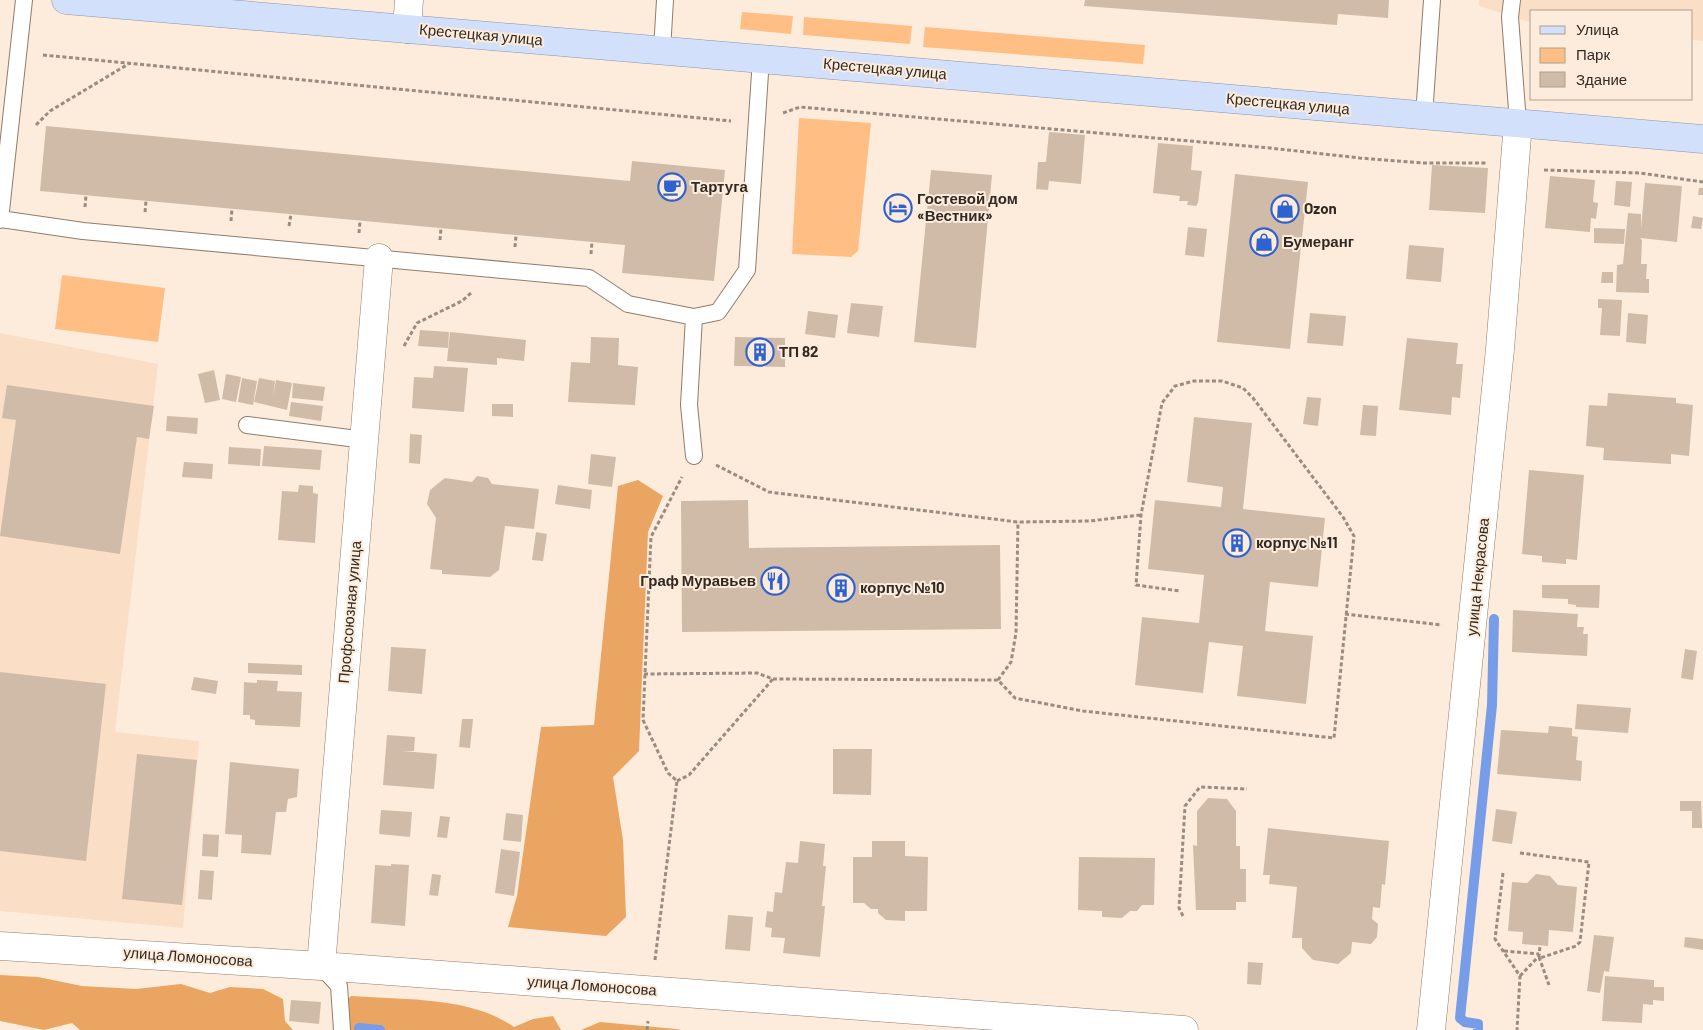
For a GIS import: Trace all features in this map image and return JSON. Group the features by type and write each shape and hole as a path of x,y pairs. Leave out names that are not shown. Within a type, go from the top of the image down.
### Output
{"main road":[{"name":"Крестецкая улица","path":"66,0 1703,139"}],"street":[{"path":"407,29 410,0"},
{"name":"улица Некрасова","path":"1431,1030 1473,627 1516,168 1518,123"},
{"name":"Профсоюзная улица","path":"321,966 379,258"},
{"name":"улица Ломоносова","path":"0,946 321,966 1184,1030"}],"lane":[{"path":"24,0 0,219 83,231 588,278 628,304 694,316 718,312 747,270 755,123 761,58"},
{"path":"662,50 665,0"},
{"path":"1424,116 1432,0"},
{"path":"1512,0 1510,17 1518,123"},
{"path":"694,316 689,405 694,456"},
{"path":"247,425 365,440"},
{"path":"321,966 339,986 342,1030"}],"path":[{"path":"18,52 755,123 800,107 1270,148 1360,158 1423,163 1484,163 1516,168 1640,173 1703,182"},
{"path":"6,156 50,110 130,62"},
{"path":"399,354 418,323 462,301 494,269"},
{"path":"644,674 757,673 773,679 998,680 1015,698 1083,711 1334,738 1354,536 1344,517 1243,388 1222,381 1194,382 1176,386 1162,403 1141,515 1136,585 1180,591"},
{"path":"677,781 668,773 643,720 644,674 652,537 668,500 694,456 735,473 769,492 1018,522 1090,521 1141,515"},
{"path":"998,680 1011,662 1016,633 1018,522"},
{"path":"1345,614 1473,627"},
{"path":"677,781 689,775 773,679"},
{"path":"648,1030 651,991 677,781"},
{"path":"1184,916 1179,908 1185,806 1200,787 1246,789"},
{"path":"1503,951 1539,956 1576,946 1580,942 1589,862 1520,853"},
{"path":"1503,873 1495,939 1520,976 1517,1030"},
{"path":"1540,946 1539,956 1549,985"},
{"path":"1520,976 1539,956"}],"shaded area":[{"path":"1479,0 1703,0 1703,41 1693,40 1693,10 1530,10 1530,22 1479,6"},
{"path":"0,333 158,364 115,732 199,741 183,928 0,911"},
{"path":"638,480 663,496 648,532 639,751 613,777 623,840 626,917 606,936 508,927 517,896 541,727 594,725 618,486"},
{"path":"0,975 38,977 82,986 136,989 181,984 210,993 230,987 263,989 283,999 285,1021 293,1030 80,1030 72,1023 44,1030 0,1021"},
{"path":"351,996 436,1001 477,1010 496,1017 514,1027 533,1019 553,1016 561,1030 344,1030 336,1011"},
{"path":"600,1022 676,1029 682,1030 581,1030"}],"green space":[{"path":"742,12 793,16 791,34 740,29"},
{"path":"804,17 912,26 910,44 803,35"},
{"path":"925,27 1145,45 1143,64 923,47"},
{"path":"799,118 871,123 858,251 851,257 792,254"},
{"path":"62,275 165,288 158,342 55,329"}],"building":[{"path":"1085,0 1389,0 1388,18 1338,14 1337,25 1084,6"},
{"path":"46,126 630,181 632,161 725,170 714,281 622,273 625,245 40,191"},
{"path":"1049,132 1085,135 1081,184 1049,181 1048,190 1036,189 1038,162 1046,162"},
{"path":"1158,143 1193,146 1191,170 1202,171 1196,206 1187,205 1188,201 1179,201 1180,196 1153,193"},
{"path":"1432,165 1488,168 1485,213 1429,210"},
{"path":"931,170 992,175 976,348 914,342"},
{"path":"1235,174 1308,182 1290,349 1217,342"},
{"path":"1550,176 1595,180 1593,202 1598,203 1596,219 1591,218 1590,232 1545,228"},
{"path":"1616,181 1632,182 1630,207 1614,205"},
{"path":"1645,183 1682,186 1677,242 1640,238 1642,240 1641,264 1647,264 1646,279 1649,279 1649,293 1616,292 1617,265 1623,264 1628,213 1641,214 1641,229"},
{"path":"1699,188 1703,188 1703,195 1698,195"},
{"path":"1693,216 1703,218 1701,229 1691,228"},
{"path":"1188,227 1207,229 1204,257 1185,255"},
{"path":"1594,228 1625,229 1624,244 1594,243"},
{"path":"1409,245 1444,248 1441,282 1406,279"},
{"path":"1602,272 1613,272 1613,283 1601,283"},
{"path":"1598,299 1622,300 1620,336 1600,335 1602,308 1598,308"},
{"path":"851,303 883,306 879,337 847,333"},
{"path":"808,311 838,315 835,338 805,334"},
{"path":"1310,313 1346,316 1343,346 1307,343"},
{"path":"1628,313 1648,315 1646,344 1626,342"},
{"path":"420,330 449,332 448,348 418,346"},
{"path":"450,332 526,340 524,361 497,358 497,365 447,361"},
{"path":"591,337 619,338 618,365 638,367 635,405 568,402 571,362 590,363"},
{"name":"ТП 82","path":"735,337 785,338 785,367 734,366"},
{"path":"1407,338 1458,343 1456,364 1463,364 1460,398 1452,397 1451,415 1399,410"},
{"path":"434,366 468,368 464,412 412,408 414,377 433,378"},
{"path":"214,370 220,400 205,403 198,374"},
{"path":"226,374 241,377 236,402 222,399"},
{"path":"242,378 257,381 253,405 238,402"},
{"path":"259,378 275,381 273,396 276,380 292,383 287,410 254,402"},
{"path":"293,383 325,387 323,401 292,398"},
{"path":"7,385 154,406 149,439 137,437 120,554 0,536 16,420 2,418"},
{"path":"1608,393 1676,398 1676,403 1693,405 1689,456 1671,454 1671,464 1603,460 1604,448 1586,446 1589,405 1607,406"},
{"path":"1307,397 1321,398 1318,426 1303,424"},
{"path":"291,402 323,406 321,421 289,416"},
{"path":"492,404 513,404 513,417 492,416"},
{"path":"1363,405 1378,406 1376,436 1360,435"},
{"path":"167,416 198,418 197,434 166,431"},
{"name":"корпус №11","path":"1194,417 1252,423 1243,509 1325,518 1318,587 1270,582 1265,631 1313,636 1306,704 1237,696 1243,646 1209,642 1203,693 1135,685 1142,617 1199,623 1204,575 1148,569 1155,500 1221,507 1223,487 1187,482"},
{"path":"410,434 422,435 420,464 409,463"},
{"path":"264,446 322,450 320,470 262,466"},
{"path":"229,447 261,449 260,466 228,464"},
{"path":"591,454 616,457 612,487 588,484"},
{"path":"184,462 213,464 212,479 182,477"},
{"path":"1529,470 1584,475 1577,560 1566,559 1566,564 1542,562 1542,556 1522,554"},
{"path":"477,476 488,478 492,484 539,489 534,529 505,526 499,570 490,577 442,574 442,570 430,569 436,518 427,504 430,490 445,478 472,482"},
{"path":"299,485 313,486 313,493 318,494 315,543 278,540 282,491 298,492"},
{"path":"558,485 592,490 590,509 555,504"},
{"name":"корпус №10","path":"748,500 749,548 1000,545 1001,629 682,632 681,501"},
{"path":"536,532 547,534 543,561 532,560"},
{"path":"1542,585 1600,585 1599,608 1576,607 1576,605 1568,604 1568,599 1542,598"},
{"path":"1513,610 1578,614 1577,627 1584,627 1583,634 1588,634 1587,656 1512,652"},
{"path":"391,647 426,649 422,694 388,691"},
{"path":"1685,649 1697,651 1693,680 1681,678"},
{"path":"248,663 302,665 302,675 248,673"},
{"path":"0,672 106,684 86,861 0,851"},
{"path":"194,677 218,681 216,694 191,690"},
{"path":"257,680 278,681 277,691 302,692 300,727 255,725 255,720 250,719 250,715 243,715 244,682 257,683"},
{"path":"1577,704 1631,708 1628,733 1575,729"},
{"path":"462,719 473,719 470,748 459,747"},
{"path":"1549,726 1572,728 1572,736 1578,737 1576,760 1582,761 1581,781 1497,774 1501,730 1548,733"},
{"path":"387,735 415,737 414,751 402,751 437,754 434,789 383,785"},
{"path":"833,749 872,749 871,795 833,794"},
{"path":"137,754 197,760 182,905 122,899"},
{"path":"230,762 299,769 297,797 288,799 286,812 276,812 271,855 241,853 242,835 225,834"},
{"path":"1208,798 1227,799 1236,811 1236,846 1240,846 1240,869 1246,869 1246,902 1236,902 1236,910 1196,910 1193,845 1197,846 1197,811"},
{"path":"1680,801 1701,801 1702,828 1692,828 1692,811 1680,811"},
{"path":"1496,809 1517,812 1512,844 1492,841"},
{"path":"381,810 412,812 410,837 379,834"},
{"path":"506,813 523,815 521,842 503,840"},
{"path":"440,816 450,817 447,838 437,837"},
{"path":"1268,828 1389,841 1385,885 1382,884 1380,908 1373,907 1372,919 1378,924 1377,937 1371,944 1352,942 1351,953 1338,964 1313,960 1302,948 1302,938 1292,938 1297,887 1269,884 1270,875 1263,875"},
{"path":"203,834 219,835 218,857 202,856"},
{"path":"800,841 825,844 823,866 826,866 822,906 825,906 820,957 783,953 785,938 771,937 772,928 765,927 767,911 773,912 775,892 782,893 786,862 798,863"},
{"path":"872,841 905,841 905,856 928,857 927,911 905,911 905,921 886,920 878,913 878,909 871,909 864,903 853,903 853,857 872,857"},
{"path":"501,849 520,852 514,896 495,893"},
{"path":"1079,857 1155,858 1154,905 1142,905 1137,911 1130,911 1122,918 1102,917 1102,911 1078,910"},
{"path":"391,864 409,865 405,926 371,923 375,865 391,866"},
{"path":"200,870 214,871 212,900 198,899"},
{"path":"432,874 441,875 438,896 429,895"},
{"path":"1536,874 1550,876 1558,885 1577,887 1573,932 1549,930 1548,946 1522,944 1523,932 1508,931 1512,882 1527,883"},
{"path":"728,915 753,917 750,951 725,949"},
{"path":"1594,935 1614,937 1609,972 1604,971 1600,993 1587,991"},
{"path":"1685,937 1703,939 1703,950 1684,947"},
{"path":"1248,962 1263,963 1261,985 1247,984"},
{"path":"1605,976 1654,980 1654,987 1664,987 1664,1001 1653,1000 1653,1005 1643,1004 1642,1023 1602,1021"},
{"path":"291,1000 321,1002 319,1024 289,1021"}],"waterway":[{"path":"1478,1030 1478,1024 1465,1022 1460,1018 1492,705 1494,619"},
{"path":"359,1028 380,1030"}],"place":[{"name":"Тартуга","path":"672,187"},
{"name":"Гостевой дом «Вестник»","path":"898,208"},
{"name":"Ozon","path":"1285,209"},
{"name":"Бумеранг","path":"1264,242"},
{"name":"ТП 82","path":"760,352"},
{"name":"корпус №11","path":"1237,543"},
{"name":"Граф Муравьев","path":"775,581"},
{"name":"корпус №10","path":"841,588"}]}
